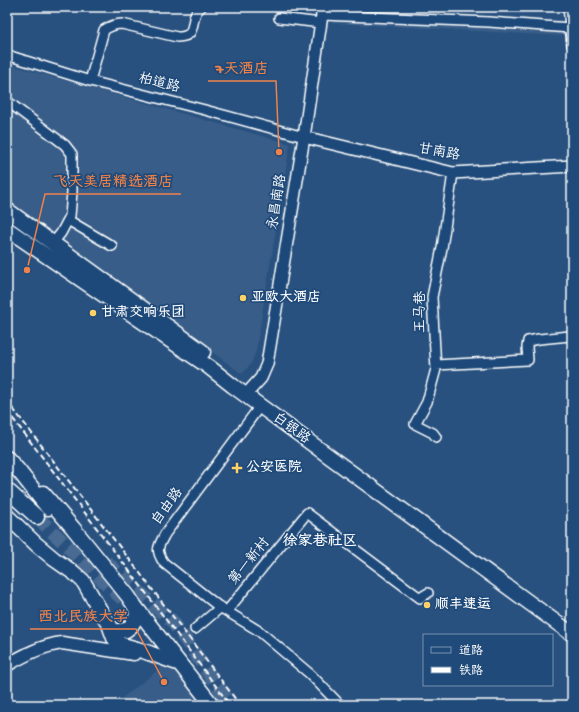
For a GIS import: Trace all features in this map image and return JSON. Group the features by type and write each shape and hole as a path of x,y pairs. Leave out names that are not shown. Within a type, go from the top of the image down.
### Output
{"main road":[{"path":"7,210 217,362 236,383"},
{"name":"白银路","path":"7,219 210,365"},
{"name":"白银路","path":"7,229 249,392 572,624"},
{"path":"7,237 208,378 236,383"},
{"name":"白银路","path":"249,392 260,406 572,634"},
{"path":"7,452 73,528 128,596 212,705"},
{"path":"7,458 18,470 43,513 7,490"},
{"path":"7,516 36,544 83,581 114,632 126,630 131,626 136,618 137,612 134,605"},
{"path":"110,627 114,638 119,644 180,664"},
{"path":"7,664 32,651 62,643 134,654 149,653"}],"street":[{"path":"90,81 104,30 109,26 122,24 182,37 186,36 193,29 195,13 201,7"},
{"path":"568,7 572,44"},
{"path":"279,18 321,15 489,22 571,29"},
{"name":"永昌南路","path":"249,392 261,378 267,364 304,137 321,15"},
{"name":"柏道路","path":"7,55 90,81 304,137"},
{"path":"7,101 65,145 72,154 72,192 70,216 61,233 53,243"},
{"name":"甘南路","path":"304,137 453,173 572,166"},
{"name":"王马巷","path":"436,437 433,433 415,424 427,402 436,369 432,297 442,248 453,173"},
{"path":"68,220 112,246"},
{"path":"436,365 528,360 528,341 538,338 570,336"},
{"name":"自由路","path":"224,609 164,563 160,557 158,547 165,534 260,406"},
{"name":"第一新村","path":"224,609 307,514 420,598 428,593"},
{"path":"195,629 224,609 259,631 310,674 340,705"}],"shaded area":[{"path":"334,8 563,20 562,36 333,23"},
{"path":"7,64 290,144 256,351 251,364 242,374 60,240 7,203"},
{"path":"171,660 203,705 113,705"}],"tunnel":[{"path":"37,517 131,607"},
{"path":"106,562 173,622 231,705"}],"railway":[{"path":"7,401 240,705"},
{"path":"7,411 230,705"}],"place":[{"name":"7天酒店","path":"279,152"},
{"name":"飞天美居精选酒店","path":"27,270"},
{"name":"亚欧大酒店","path":"243,298"},
{"name":"甘肃交响乐团","path":"93,313"},
{"name":"公安医院","path":"237,468"},
{"name":"顺丰速运","path":"427,605"},
{"name":"西北民族大学","path":"164,682"}],"district":[{"name":"徐家巷社区","path":"320,542"}]}
